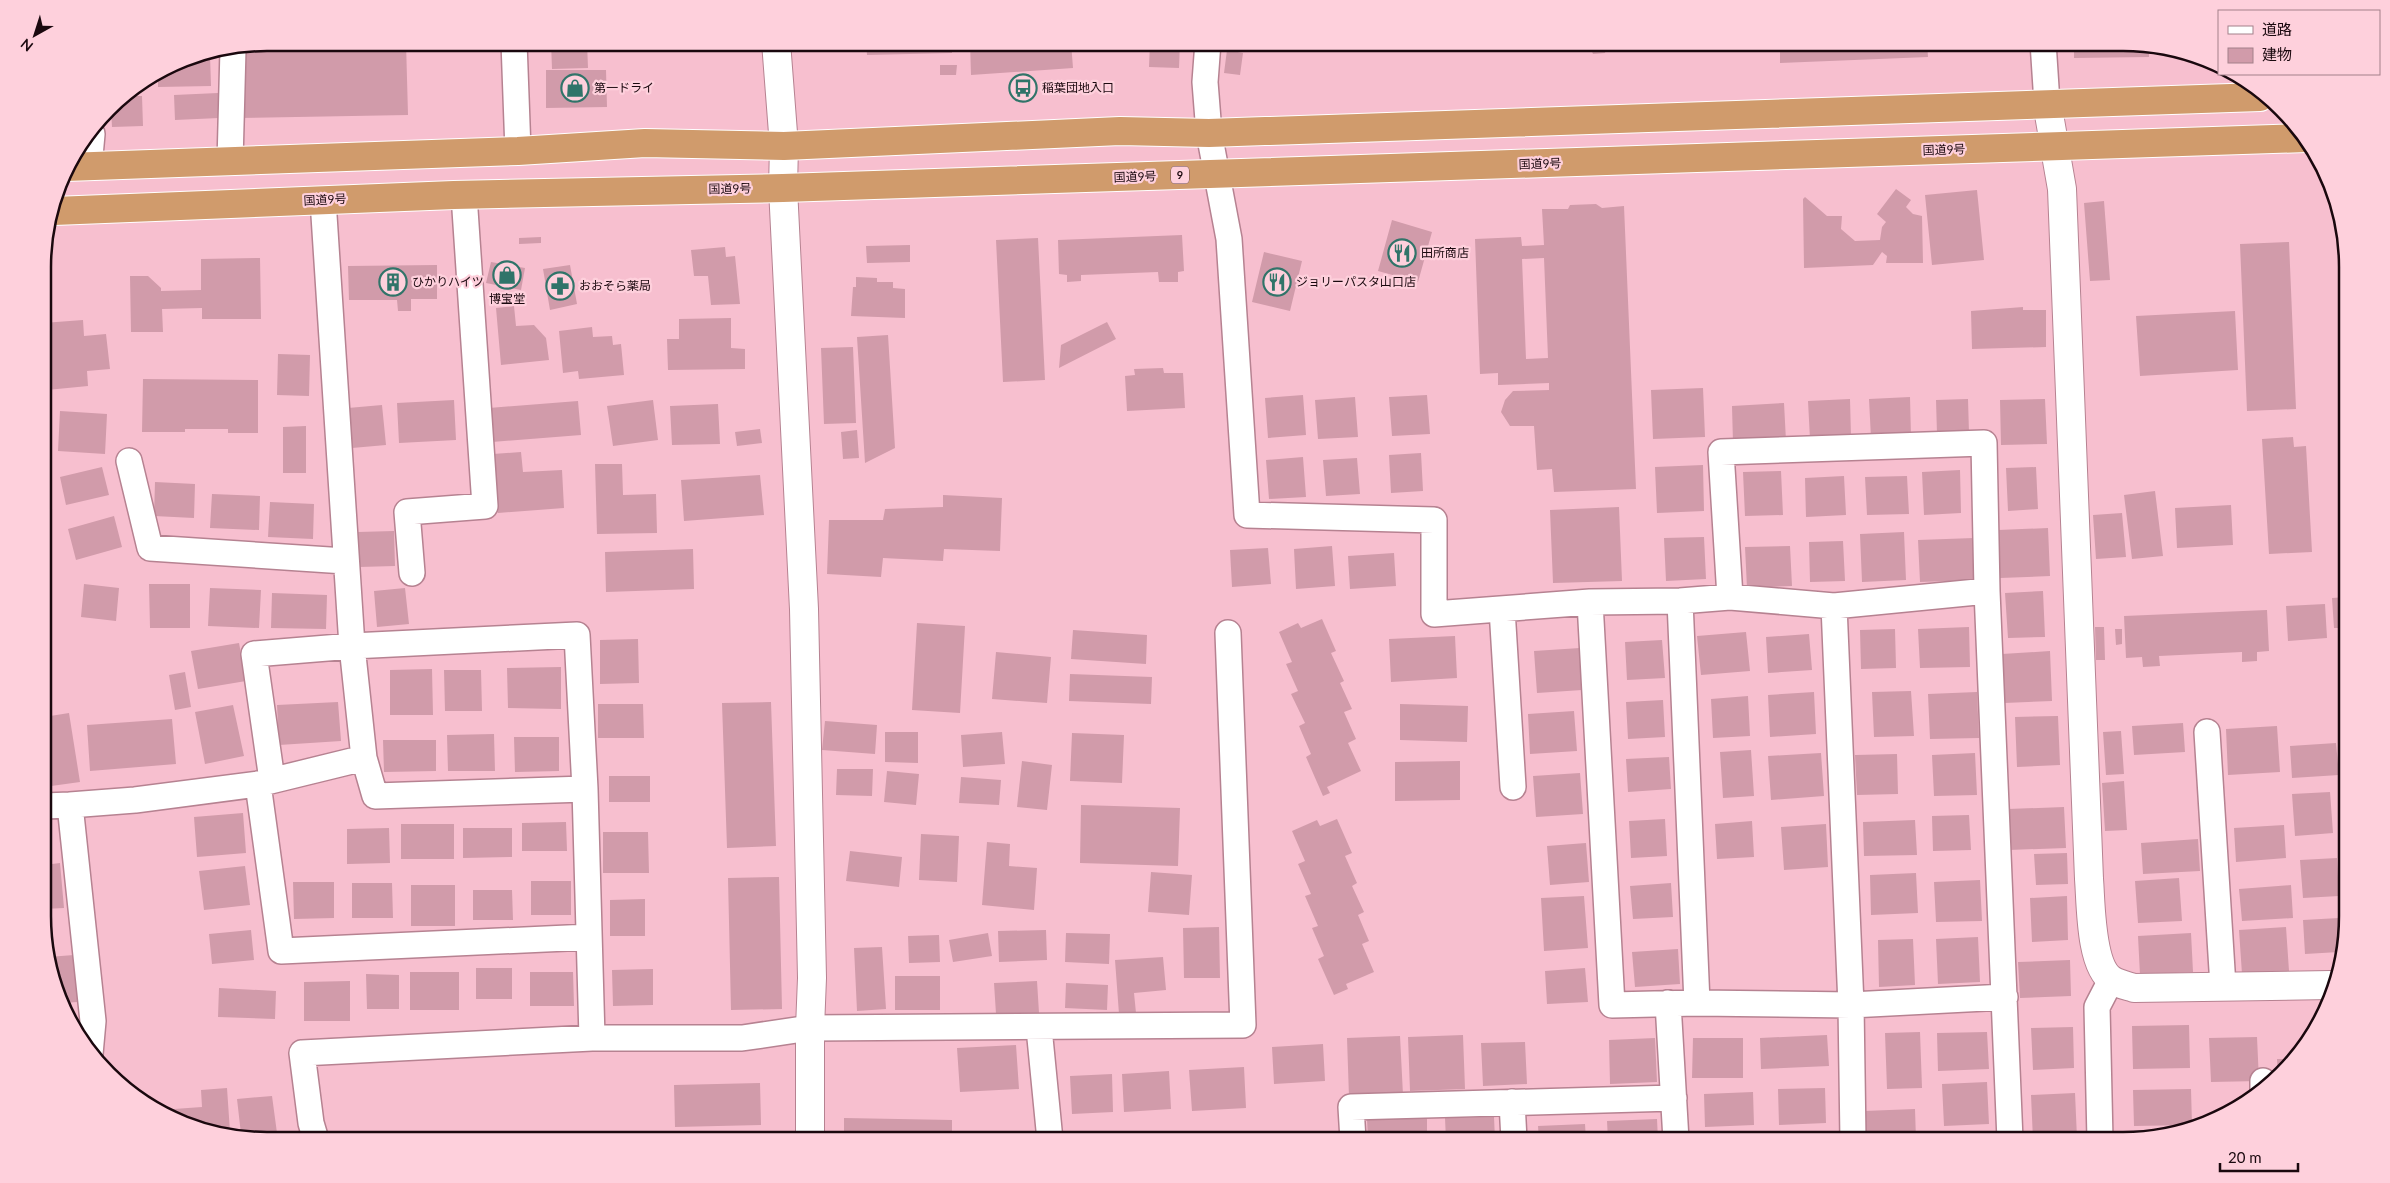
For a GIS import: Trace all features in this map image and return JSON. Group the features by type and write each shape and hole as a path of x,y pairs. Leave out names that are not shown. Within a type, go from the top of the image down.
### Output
{"highway":[{"path":"78,167 518,151 645,143 784,146 1120,131 1209,133 2255,97"},
{"name":"国道9号","path":"59,211 464,195 783,188 2296,138"}],"street":[{"path":"514,51 518,151"},
{"path":"777,51 784,146 783,188 804,609 812,978 810,1132"},
{"path":"1207,51 1205,82 1209,133 1229,239 1247,515 1434,520 1434,614 1590,602 1680,601 1730,597 1834,606 1987,591"},
{"path":"2044,51 2047,103 2053,146 2062,188 2089,879 2094,938 2100,966 2112,980 2134,988 2327,985"},
{"path":"230,162 233,54"},
{"path":"78,167 84,153"},
{"path":"412,573 407,512 486,506 464,195"},
{"path":"323,200 352,646 364,758 374,796 585,789"},
{"path":"1730,597 1722,452 1984,444 1987,591 2010,1132"},
{"path":"129,461 150,548 345,561"},
{"path":"1680,601 1697,1003"},
{"path":"1590,602 1612,1005 1668,1003 1851,1005 2005,997"},
{"path":"1834,606 1851,1005 1853,1132"},
{"path":"1502,609 1513,787"},
{"path":"314,1132 302,1053 592,1038 742,1038 810,1028 1039,1028 1243,1025 1228,633"},
{"path":"589,937 281,951 254,654 352,646 577,635 585,789 592,1038"},
{"path":"2207,732 2223,986"},
{"path":"51,806 135,800 265,782 364,758"},
{"path":"70,805 94,1022 92,1041"},
{"path":"2100,1132 2097,1007 2112,980"},
{"path":"1668,1003 1676,1132"},
{"path":"1039,1028 1049,1132"},
{"path":"1353,1132 1351,1107 1674,1098"},
{"path":"1512,1102 1514,1132"}],"building":[{"path":"267,51 406,51 408,115 237,118 236,53"},
{"path":"551,51 587,51 588,68 552,69"},
{"path":"867,51 952,51 952,53 867,55"},
{"path":"970,51 1072,51 1073,68 971,75"},
{"path":"1150,51 1180,51 1179,68 1149,67"},
{"path":"1227,51 1243,53 1240,75 1224,73"},
{"path":"1592,51 1605,51 1605,53 1593,54"},
{"path":"1780,51 1928,51 1928,57 1780,63"},
{"path":"2074,51 2149,53 2149,57 2074,58"},
{"path":"210,59 211,86 158,87 159,80"},
{"path":"940,65 957,65 956,75 940,75"},
{"path":"546,70 606,70 607,107 546,108"},
{"path":"218,93 219,118 175,120 174,95"},
{"path":"136,96 142,96 143,126 112,127 112,118"},
{"path":"1896,189 1911,200 1906,207 1913,214 1922,216 1923,263 1886,263 1887,256 1882,252 1873,265 1804,268 1803,199 1805,197 1827,216 1842,216 1841,229 1855,241 1880,240 1882,227 1886,222 1877,214"},
{"path":"1977,190 1984,260 1932,265 1925,195"},
{"path":"2104,201 2110,280 2090,281 2084,203"},
{"path":"1596,204 1602,208 1624,206 1636,489 1554,492 1552,469 1537,470 1534,426 1510,426 1501,412 1505,400 1513,391 1549,390 1549,383 1498,385 1498,373 1480,374 1475,239 1521,237 1522,246 1544,245 1542,209 1568,209 1570,205","holes":["1544,258 1548,358 1526,359 1522,259"]},
{"path":"1392,220 1432,232 1418,282 1378,271"},
{"path":"1182,235 1184,271 1178,272 1178,282 1159,282 1158,272 1081,275 1081,281 1067,282 1067,275 1059,274 1058,240"},
{"path":"541,237 541,243 519,244 519,238"},
{"path":"1038,238 1045,380 1003,382 996,240"},
{"path":"2289,242 2296,409 2247,411 2240,244"},
{"path":"910,245 910,262 867,263 866,246"},
{"path":"725,247 726,257 735,256 740,304 711,305 708,276 694,276 691,250"},
{"name":"ジョリーパスタ山口店","path":"1264,252 1302,261 1290,311 1252,302"},
{"path":"260,258 261,319 202,319 202,308 162,309 163,332 131,332 130,276 148,276 161,288 161,291 201,290 201,259"},
{"path":"491,262 525,268 521,290 486,283"},
{"name":"ひかりハイツ","path":"437,265 437,299 411,299 411,311 398,311 397,300 349,300 348,266"},
{"path":"570,265 577,304 550,310 543,269"},
{"path":"856,277 877,278 877,282 893,282 893,288 905,289 905,318 851,316 853,287 856,287"},
{"path":"514,306 516,326 534,325 546,338 549,360 501,365 496,308"},
{"path":"2023,307 2023,310 2046,310 2046,347 1972,349 1971,311"},
{"path":"2235,311 2238,370 2140,376 2136,316"},
{"path":"731,318 731,348 745,349 745,369 668,370 667,339 679,339 679,319"},
{"path":"83,320 84,336 106,334 110,369 87,371 88,386 51,390 51,322"},
{"path":"1107,322 1116,339 1059,368 1061,345"},
{"path":"592,327 593,337 612,336 613,345 621,344 624,375 579,379 578,371 563,373 559,331"},
{"path":"888,335 895,448 865,463 857,337"},
{"path":"853,347 856,423 824,424 821,348"},
{"path":"278,354 310,355 309,396 277,395"},
{"path":"1163,368 1164,373 1183,373 1185,408 1127,411 1125,376 1135,375 1134,369"},
{"path":"143,379 258,380 258,433 228,433 228,429 142,432"},
{"path":"1703,388 1705,437 1653,439 1651,390"},
{"path":"1303,395 1306,435 1268,438 1265,398"},
{"path":"1427,395 1430,434 1392,436 1389,397"},
{"path":"1355,397 1358,437 1318,439 1315,400"},
{"path":"1910,397 1911,437 1871,438 1869,399"},
{"path":"1850,399 1851,437 1810,439 1808,401"},
{"path":"1968,399 1969,433 1937,434 1936,400"},
{"path":"2045,399 2047,444 2001,445 2000,400"},
{"path":"454,400 456,440 399,443 397,403"},
{"path":"653,400 658,440 613,446 607,406"},
{"path":"578,401 581,435 492,442 489,408"},
{"path":"1784,403 1786,441 1733,443 1732,406"},
{"path":"718,404 720,444 672,445 670,406"},
{"path":"382,405 386,445 352,448 348,408"},
{"path":"60,411 107,414 105,454 58,451"},
{"path":"306,426 306,473 283,473 283,427"},
{"path":"760,429 762,443 737,446 735,432"},
{"path":"857,430 859,458 843,459 841,432"},
{"path":"2293,437 2294,447 2306,446 2312,552 2269,554 2262,439"},
{"path":"521,452 523,472 562,470 564,508 498,513 493,454"},
{"path":"1421,453 1423,491 1391,493 1389,455"},
{"path":"1303,457 1306,497 1269,499 1266,460"},
{"path":"1357,458 1360,494 1326,496 1323,460"},
{"path":"595,464 622,464 623,495 656,494 657,533 597,534"},
{"path":"1703,465 1704,511 1657,513 1655,467"},
{"path":"102,467 109,495 66,505 60,477"},
{"path":"2036,467 2038,509 2008,511 2006,468"},
{"path":"1960,470 1961,513 1924,515 1922,472"},
{"path":"1781,471 1783,515 1745,516 1743,472"},
{"path":"760,475 764,515 684,521 681,480"},
{"path":"1844,476 1846,515 1806,517 1805,478"},
{"path":"1907,476 1909,514 1867,515 1865,477"},
{"path":"155,482 195,484 194,518 154,516"},
{"path":"2155,491 2163,556 2132,559 2124,495"},
{"path":"212,494 260,496 259,530 210,528"},
{"path":"943,495 1002,498 1000,551 944,549 943,561 883,558 881,577 827,574 829,520 883,520 885,509 943,507"},
{"path":"270,502 314,504 313,539 268,537"},
{"path":"2231,505 2233,545 2177,548 2175,508"},
{"path":"1619,507 1622,581 1553,583 1550,510"},
{"path":"2122,513 2126,557 2096,559 2093,515"},
{"path":"114,516 122,547 76,560 68,529"},
{"path":"2048,528 2050,576 2000,578 1998,530"},
{"path":"394,531 395,566 359,567 358,532"},
{"path":"1904,532 1906,580 1862,582 1860,534"},
{"path":"1704,537 1706,579 1666,581 1664,538"},
{"path":"1974,538 1976,580 1920,582 1918,540"},
{"path":"1843,541 1845,581 1810,582 1809,542"},
{"path":"1332,546 1335,586 1296,589 1294,549"},
{"path":"1790,546 1792,586 1747,588 1745,547"},
{"path":"1268,548 1271,584 1232,587 1230,550"},
{"path":"693,549 694,589 606,592 605,552"},
{"path":"1394,553 1396,586 1350,589 1348,556"},
{"path":"84,584 119,588 116,621 81,617"},
{"path":"149,584 190,584 190,628 150,628"},
{"path":"210,588 261,590 259,628 208,626"},
{"path":"405,588 409,624 377,627 374,591"},
{"path":"2043,591 2045,637 2008,638 2005,593"},
{"path":"272,593 327,595 326,629 271,628"},
{"path":"2332,598 2339,598 2339,628 2334,628"},
{"path":"2325,604 2327,638 2288,641 2286,606"},
{"path":"2267,610 2269,651 2257,652 2257,661 2242,662 2242,652 2159,656 2160,666 2143,667 2142,657 2126,658 2124,616"},
{"path":"1322,619 1336,651 1331,653 1344,681 1340,683 1352,709 1344,712 1356,739 1348,743 1361,771 1327,787 1330,793 1323,796 1306,757 1311,754 1299,726 1305,723 1291,694 1298,691 1286,664 1292,662 1279,632 1298,623 1301,628"},
{"path":"917,623 965,626 960,713 912,710"},
{"path":"1969,627 1970,667 1920,668 1918,629"},
{"path":"2095,627 2104,627 2105,660 2096,660"},
{"path":"1895,629 1896,668 1861,669 1860,630"},
{"path":"2115,629 2122,629 2122,644 2116,645"},
{"path":"1073,630 1147,635 1146,664 1071,659"},
{"path":"1746,632 1750,671 1701,675 1697,636"},
{"path":"1809,634 1812,670 1768,673 1766,637"},
{"path":"1455,636 1457,678 1391,682 1389,639"},
{"path":"638,639 639,683 600,684 600,640"},
{"path":"1662,640 1665,678 1627,680 1625,642"},
{"path":"239,643 246,681 198,689 191,651"},
{"path":"1580,648 1582,690 1537,693 1534,651"},
{"path":"2050,651 2052,701 2004,703 2002,654"},
{"path":"996,652 1051,657 1047,703 992,699"},
{"path":"561,667 561,709 508,708 507,668"},
{"path":"432,669 433,715 390,715 390,670"},
{"path":"444,670 481,670 482,711 445,711"},
{"path":"185,672 191,707 175,710 169,675"},
{"path":"1070,674 1152,677 1151,704 1069,701"},
{"path":"1911,691 1914,736 1874,737 1872,692"},
{"path":"1814,692 1816,734 1770,737 1768,695"},
{"path":"1977,692 1979,738 1930,739 1928,694"},
{"path":"1748,696 1750,736 1713,738 1711,699"},
{"path":"1663,700 1665,737 1628,739 1626,702"},
{"path":"338,702 341,741 279,745 277,705"},
{"path":"771,702 776,846 727,848 722,703"},
{"path":"598,704 643,704 644,738 598,738"},
{"path":"1400,704 1468,706 1467,742 1400,740"},
{"path":"233,705 244,756 205,764 195,712"},
{"path":"1574,711 1577,751 1530,754 1528,714"},
{"path":"69,713 80,782 51,786 51,716"},
{"path":"2058,716 2060,765 2017,767 2015,717"},
{"path":"172,719 176,764 90,771 87,725"},
{"path":"825,721 877,725 875,754 822,750"},
{"path":"2183,723 2185,752 2134,755 2132,726"},
{"path":"2277,726 2280,772 2228,775 2226,729"},
{"path":"2121,731 2124,774 2106,775 2103,732"},
{"path":"885,732 918,732 918,763 885,762"},
{"path":"1002,732 1005,764 963,767 961,735"},
{"path":"1072,733 1124,735 1122,783 1070,781"},
{"path":"494,734 495,771 448,771 447,735"},
{"path":"514,737 559,737 559,771 515,772"},
{"path":"383,740 436,740 436,771 384,772"},
{"path":"2336,743 2339,775 2292,778 2290,746"},
{"path":"1751,750 1754,796 1723,798 1720,752"},
{"path":"1821,753 1824,796 1771,800 1768,756"},
{"path":"1975,753 1977,795 1934,796 1932,755"},
{"path":"1897,754 1898,794 1857,795 1855,755"},
{"path":"1669,757 1671,789 1628,792 1626,759"},
{"path":"1022,761 1052,765 1047,810 1017,807"},
{"path":"1460,761 1460,800 1395,801 1395,762"},
{"path":"837,769 873,769 872,796 836,795"},
{"path":"887,771 919,774 916,805 884,802"},
{"path":"1580,773 1583,814 1536,817 1533,776"},
{"path":"609,776 650,776 650,802 609,802"},
{"path":"961,777 1001,780 999,805 959,803"},
{"path":"2124,781 2127,830 2105,831 2102,783"},
{"path":"2330,792 2333,833 2295,836 2292,794"},
{"path":"1081,805 1180,808 1178,866 1080,863"},
{"path":"2064,807 2066,848 2009,850 2008,809"},
{"path":"243,813 246,853 197,857 194,817"},
{"path":"1969,815 1971,850 1933,851 1932,816"},
{"path":"1337,819 1352,853 1345,856 1357,883 1352,886 1364,912 1358,915 1369,941 1362,944 1374,972 1346,984 1348,989 1334,995 1318,959 1324,956 1312,928 1318,926 1305,896 1311,894 1298,864 1305,861 1292,831 1317,820 1320,826"},
{"path":"1665,819 1667,856 1631,858 1629,821"},
{"path":"1915,820 1917,855 1864,856 1863,822"},
{"path":"1752,821 1754,857 1717,859 1715,824"},
{"path":"566,822 567,851 522,851 522,823"},
{"path":"401,824 454,824 454,859 401,859"},
{"path":"1826,824 1828,867 1784,870 1781,827"},
{"path":"2284,825 2286,858 2236,862 2234,828"},
{"path":"389,828 390,863 347,864 347,829"},
{"path":"463,828 512,828 512,857 463,858"},
{"path":"603,832 648,832 649,873 603,873"},
{"path":"921,834 959,836 957,882 919,880"},
{"path":"2198,839 2200,871 2143,874 2141,843"},
{"path":"987,842 1010,844 1009,866 1037,868 1034,910 982,905"},
{"path":"1586,843 1589,882 1550,885 1547,846"},
{"path":"850,851 902,857 899,887 846,881"},
{"path":"2067,853 2068,884 2036,885 2034,854"},
{"path":"2337,858 2339,896 2303,898 2300,860"},
{"path":"60,863 64,908 51,909 51,864"},
{"path":"245,866 250,905 204,910 199,871"},
{"path":"1151,872 1192,875 1189,915 1148,912"},
{"path":"1916,873 1918,913 1871,915 1870,875"},
{"path":"779,877 782,1009 731,1010 728,878"},
{"path":"2179,878 2182,921 2138,923 2135,881"},
{"path":"1980,880 1982,921 1936,922 1934,882"},
{"path":"531,881 571,881 571,915 531,915"},
{"path":"293,882 334,882 334,918 294,919"},
{"path":"352,883 392,883 393,918 352,918"},
{"path":"1671,883 1673,917 1633,919 1630,886"},
{"path":"411,885 455,885 455,926 411,926"},
{"path":"2291,885 2293,918 2242,921 2239,889"},
{"path":"473,890 512,890 513,920 473,920"},
{"path":"1584,896 1588,948 1544,951 1541,898"},
{"path":"2067,896 2068,940 2032,942 2030,898"},
{"path":"645,899 645,936 610,936 610,900"},
{"path":"2339,918 2336,952 2305,954 2303,920"},
{"path":"1219,927 1220,978 1184,978 1183,928"},
{"path":"2286,927 2289,971 2242,974 2239,930"},
{"path":"251,930 254,960 212,964 209,934"},
{"path":"1046,930 1047,960 999,962 998,931"},
{"path":"988,933 992,956 953,962 949,940"},
{"path":"1066,933 1110,934 1109,964 1065,962"},
{"path":"2191,933 2193,972 2140,975 2138,936"},
{"path":"939,935 940,962 909,963 908,936"},
{"path":"1978,937 1980,982 1938,984 1936,939"},
{"path":"1913,939 1915,985 1879,987 1878,940"},
{"path":"882,947 886,1009 857,1011 854,948"},
{"path":"1678,949 1680,984 1635,987 1632,952"},
{"path":"74,955 78,1002 70,1002 55,956"},
{"path":"1163,957 1166,990 1134,993 1136,1013 1119,1014 1115,960"},
{"path":"2070,960 2071,996 2020,998 2018,962"},
{"path":"476,968 512,968 512,999 476,999"},
{"path":"1585,968 1588,1002 1547,1004 1545,971"},
{"path":"653,969 653,1005 613,1006 612,970"},
{"path":"410,972 459,972 459,1010 410,1010"},
{"path":"530,972 573,972 574,1006 530,1006"},
{"path":"366,974 399,975 399,1009 367,1009"},
{"path":"895,976 940,976 940,1010 895,1010"},
{"path":"350,981 350,1021 304,1021 304,982"},
{"path":"1037,981 1039,1013 996,1014 994,983"},
{"path":"1066,983 1108,985 1107,1010 1065,1008"},
{"path":"219,988 276,991 275,1019 218,1017"},
{"path":"2189,1025 2190,1068 2133,1069 2132,1026"},
{"path":"2073,1027 2074,1068 2033,1070 2031,1028"},
{"path":"1920,1032 1922,1088 1887,1089 1885,1033"},
{"path":"1987,1032 1989,1069 1938,1071 1937,1033"},
{"path":"1463,1035 1465,1089 1410,1091 1408,1037"},
{"path":"1827,1035 1829,1066 1761,1069 1760,1038"},
{"path":"1400,1036 1403,1095 1349,1097 1347,1038"},
{"path":"2257,1037 2259,1081 2211,1082 2209,1038"},
{"path":"1655,1038 1657,1082 1610,1084 1609,1040"},
{"path":"1693,1038 1743,1038 1743,1078 1692,1078"},
{"path":"1525,1042 1527,1084 1483,1086 1481,1043"},
{"path":"1323,1044 1325,1081 1274,1084 1272,1047"},
{"path":"1016,1045 1019,1089 960,1092 957,1048"},
{"path":"2277,1059 2284,1059 2277,1066"},
{"path":"1244,1067 1246,1108 1192,1111 1189,1070"},
{"path":"1169,1071 1171,1109 1124,1112 1122,1074"},
{"path":"1112,1074 1113,1112 1072,1114 1070,1076"},
{"path":"1987,1082 1989,1124 1944,1126 1942,1084"},
{"path":"760,1083 761,1125 675,1127 674,1085"},
{"path":"227,1088 230,1129 198,1120 172,1109 202,1107 201,1090"},
{"path":"1825,1088 1826,1123 1779,1125 1778,1089"},
{"path":"2191,1089 2192,1120 2174,1125 2134,1126 2133,1090"},
{"path":"1753,1092 1754,1125 1705,1127 1704,1094"},
{"path":"2075,1093 2077,1132 2033,1132 2031,1095"},
{"path":"272,1096 277,1132 241,1130 237,1099"},
{"path":"1915,1109 1916,1132 1865,1132 1864,1111"},
{"path":"1427,1116 1427,1132 1368,1132 1367,1119"},
{"path":"1494,1117 1495,1132 1446,1132 1445,1118"},
{"path":"844,1118 952,1120 952,1132 844,1132"},
{"path":"1657,1119 1658,1132 1608,1132 1607,1121"},
{"path":"1585,1124 1586,1132 1538,1132 1538,1126"}],"place":[{"name":"第一ドライ","path":"575,88"},
{"name":"稲葉団地入口","path":"1023,88"},
{"name":"田所商店","path":"1402,253"},
{"name":"博宝堂","path":"507,275"},
{"name":"ひかりハイツ","path":"393,282"},
{"name":"ジョリーパスタ山口店","path":"1277,282"},
{"name":"おおそら薬局","path":"560,286"}]}
